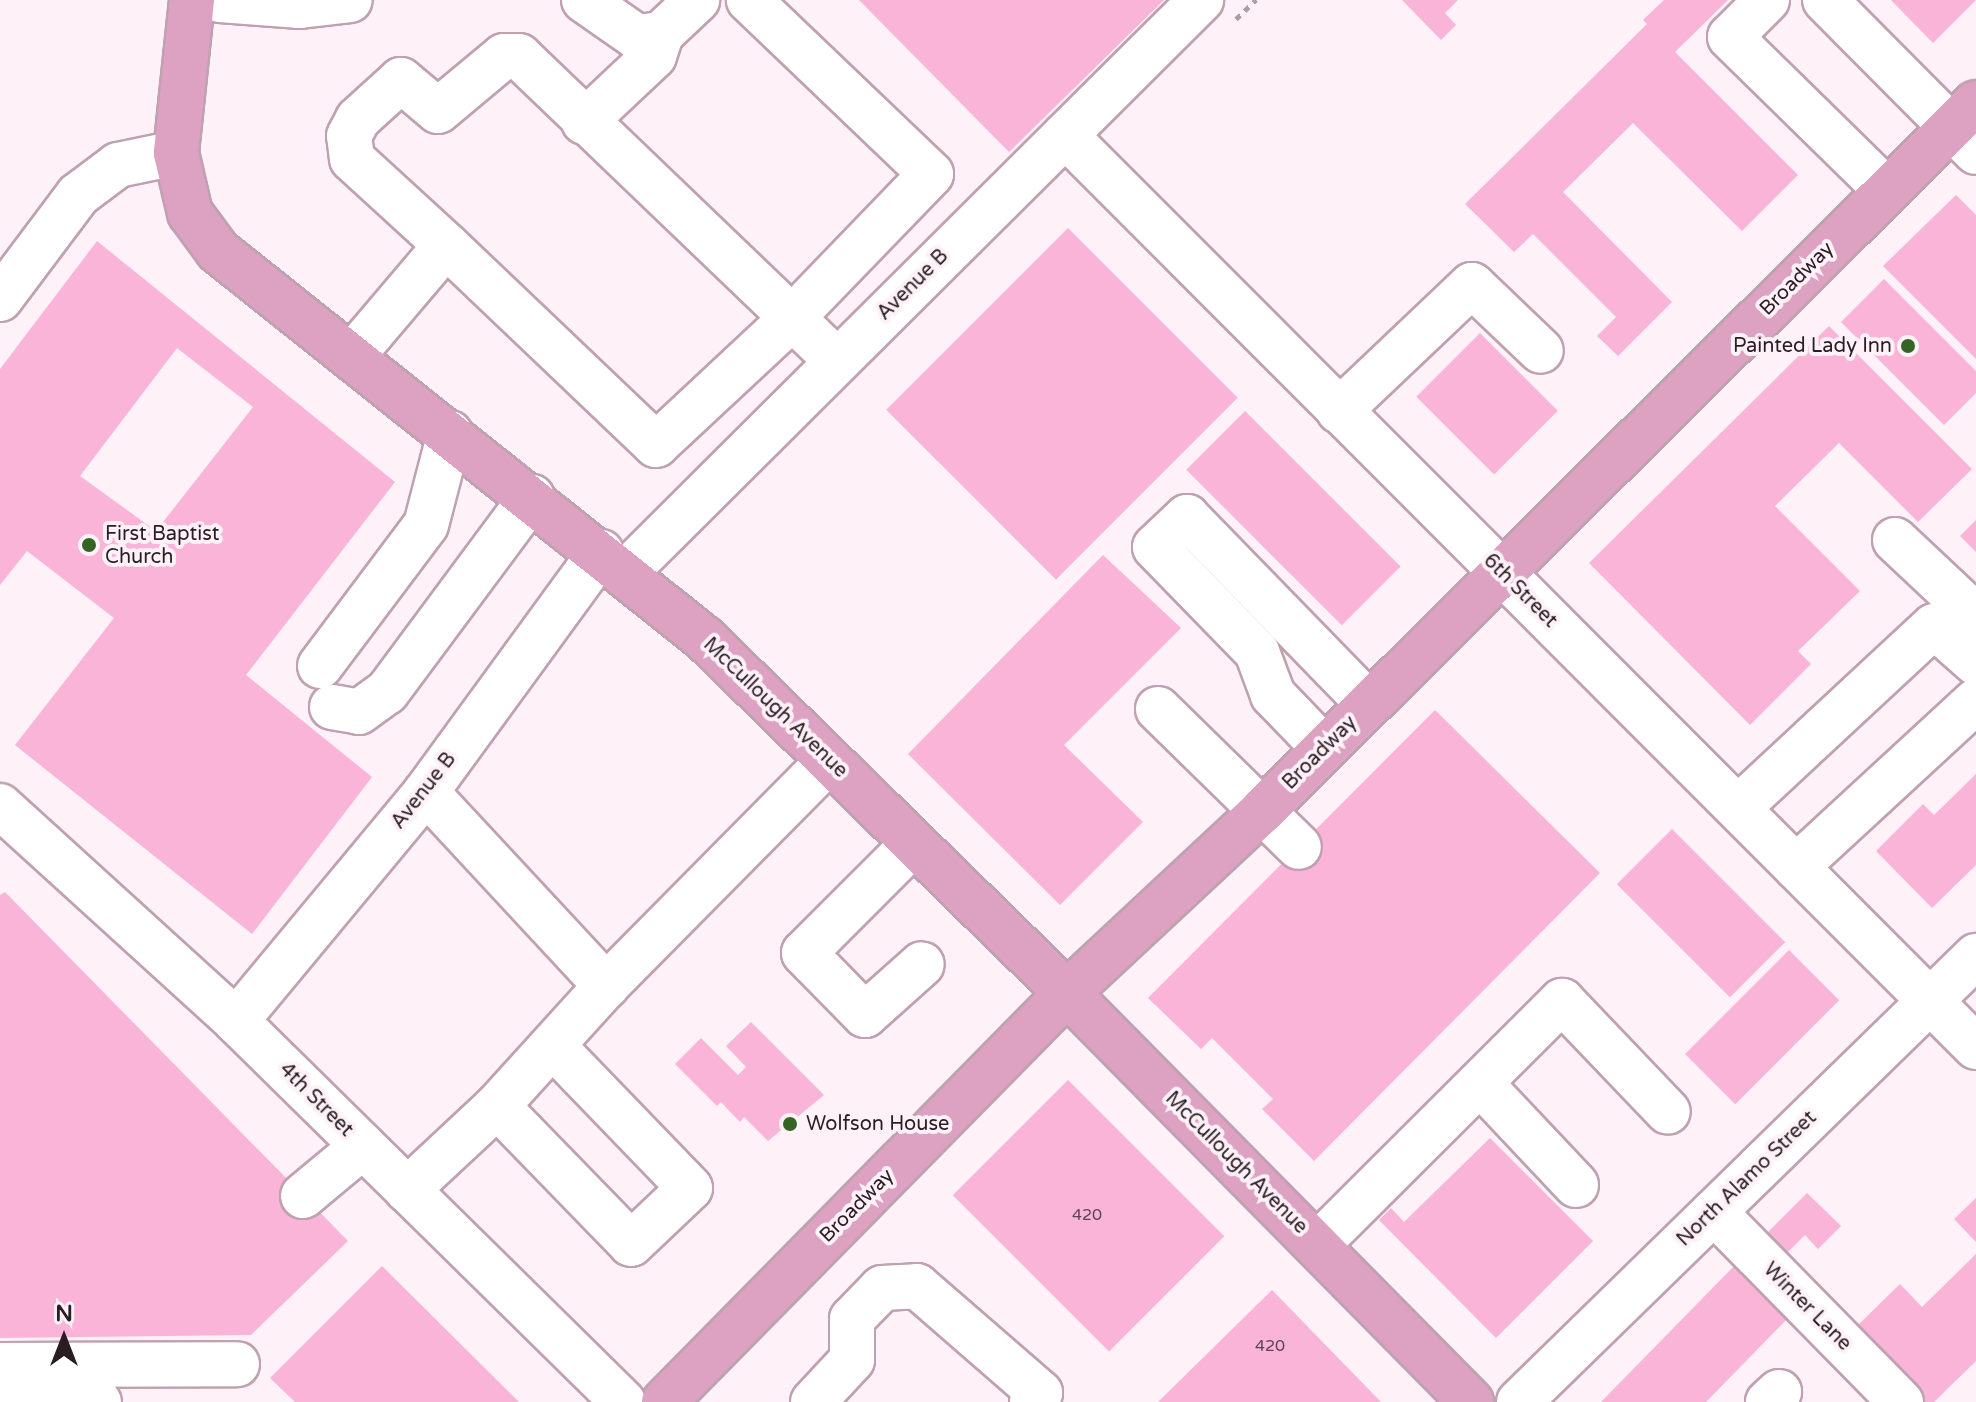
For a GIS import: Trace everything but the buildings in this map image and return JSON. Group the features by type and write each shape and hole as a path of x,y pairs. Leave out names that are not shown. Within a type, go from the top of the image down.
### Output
{"main road":[{"name":"McCullough Avenue","path":"192,0 176,153 190,213 218,251 614,562 705,639 1067,993 1471,1402"},
{"name":"Broadway","path":"664,1402 1067,993 1263,810 1887,191 1968,128"}],"street":[{"path":"220,0 300,6 350,0"},
{"path":"584,0 637,37 661,34"},
{"path":"584,122 654,56 661,34 697,0"},
{"path":"749,0 931,174 792,318 656,445 352,159 349,136 358,119 401,80 438,111 504,56 519,56 584,122 792,318 837,361"},
{"name":"Avenue B","path":"236,1021 614,562 837,361 1201,0"},
{"path":"1767,0 1730,37 1887,191"},
{"path":"1825,0 1968,128"},
{"name":"6th Street","path":"1065,135 1976,1047"},
{"path":"0,299 78,195 118,165 176,153"},
{"path":"352,356 446,245"},
{"path":"1339,411 1472,285 1541,351"},
{"path":"450,433 426,525 326,686 359,712 387,692 532,497"},
{"path":"1324,748 1273,695 1257,652 1155,547 1187,517 1369,704"},
{"path":"1895,540 1976,616"},
{"path":"1738,808 1934,626 1976,663"},
{"path":"1796,867 1976,701"},
{"path":"1158,709 1299,847"},
{"path":"407,1190 497,1106 606,986 829,761"},
{"path":"426,792 606,986"},
{"name":"4th Street","path":"0,806 236,1021 623,1402"},
{"path":"913,844 804,953 865,1015 922,964"},
{"name":"North Alamo Street","path":"1519,1402 1976,956"},
{"path":"1317,1245 1562,1001 1668,1112"},
{"path":"497,1106 631,1244 690,1188 553,1046"},
{"path":"1480,1083 1576,1185"},
{"path":"303,1196 363,1146"},
{"name":"Winter Lane","path":"1714,1212 1891,1399"},
{"path":"813,1402 852,1360 852,1319 882,1288 917,1286 1040,1393 1032,1402"},
{"path":"0,1365 237,1364"},
{"path":"0,1398 99,1402"}],"place":[{"name":"Painted Lady Inn","path":"1908,346"},
{"name":"First Baptist Church","path":"89,545"},
{"name":"Wolfson House","path":"790,1124"}]}
